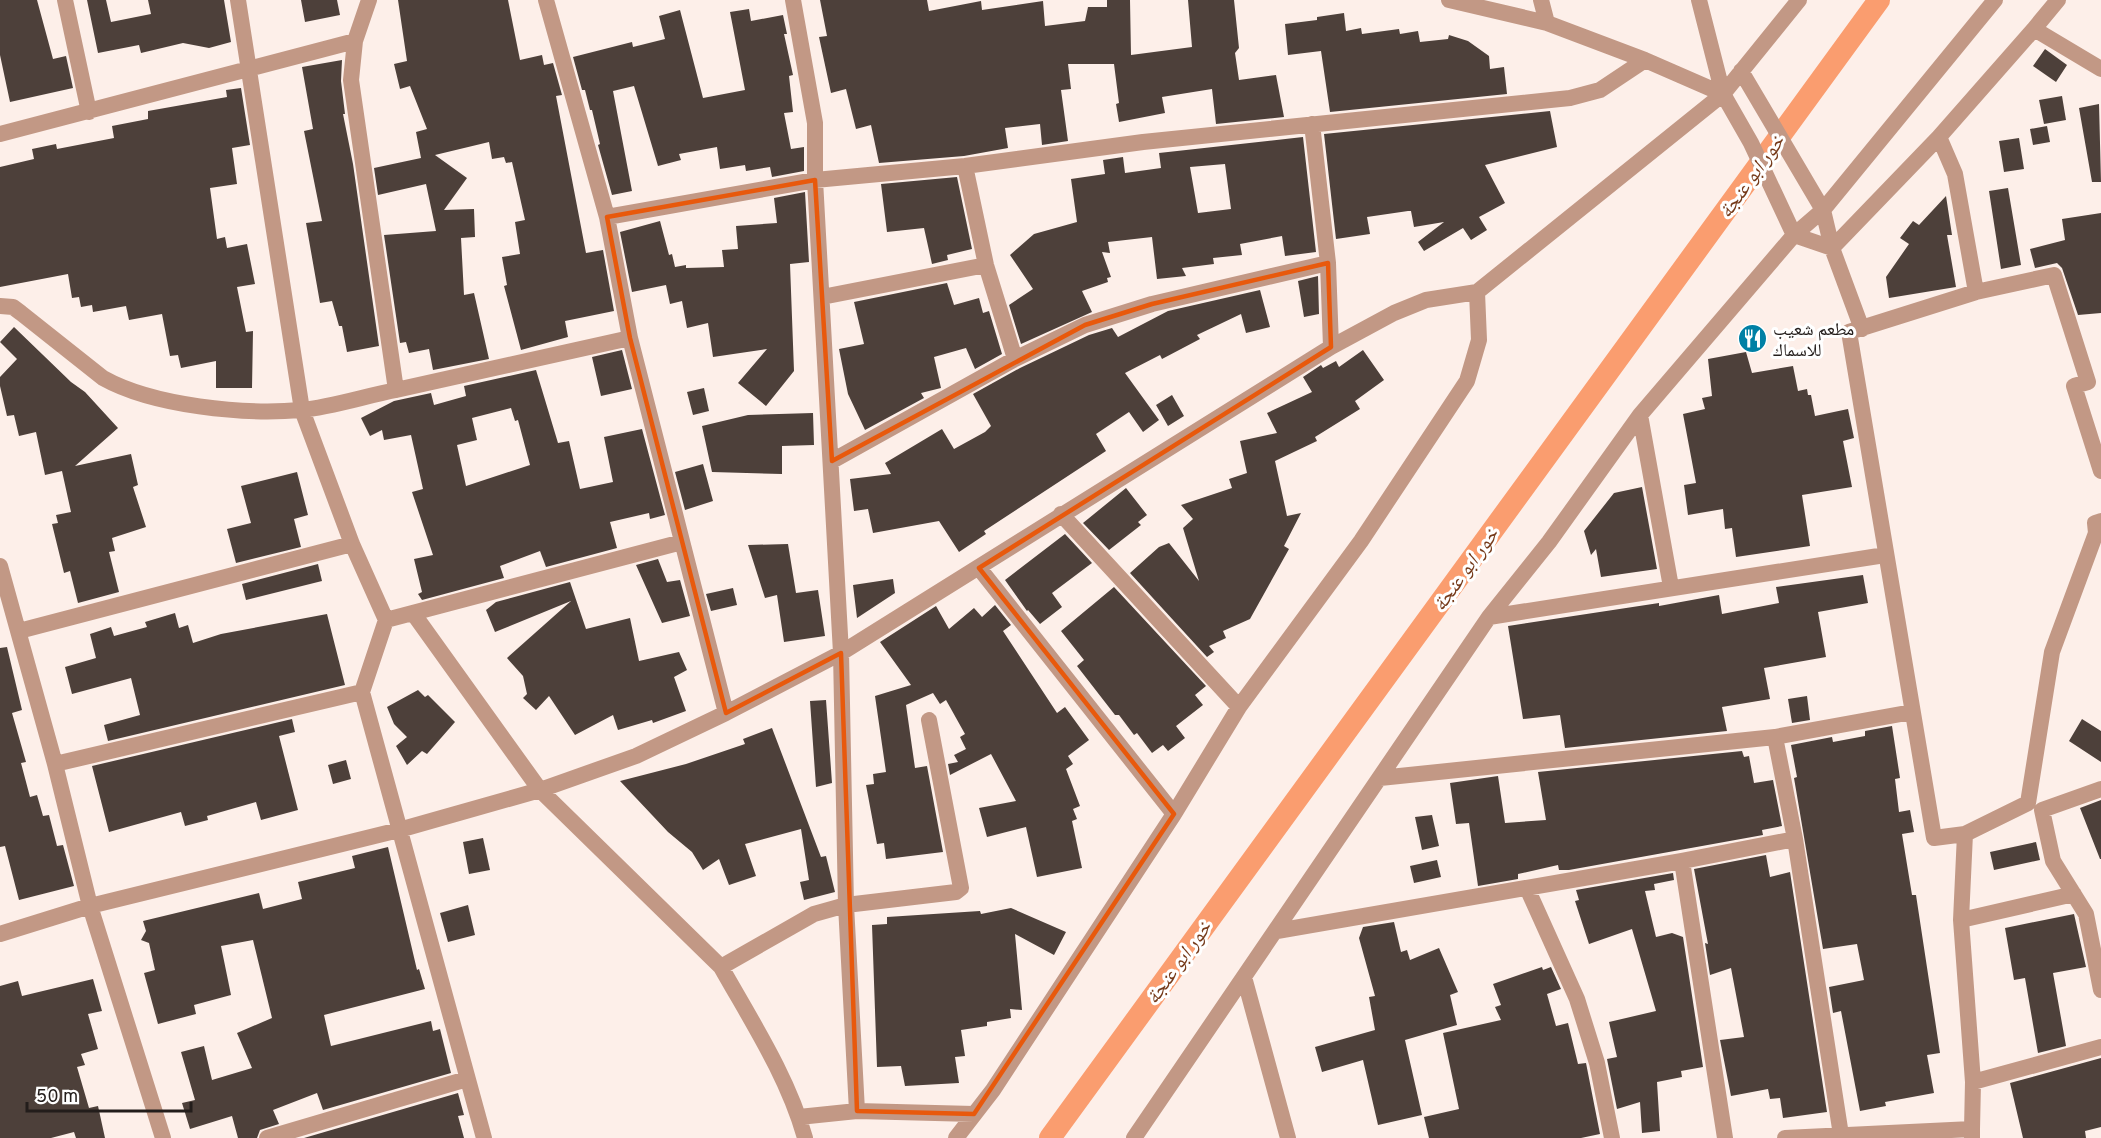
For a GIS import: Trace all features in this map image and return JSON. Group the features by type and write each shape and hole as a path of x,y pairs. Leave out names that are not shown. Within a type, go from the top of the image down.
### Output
{"street":[{"path":"65,0 89,112"},
{"path":"238,0 251,69 302,410 352,544 386,620 362,692 484,1138"},
{"path":"369,0 355,41 351,80 396,390"},
{"path":"546,0 607,218 630,338 726,713"},
{"path":"793,0 815,123 815,180 841,653 846,905 857,1111"},
{"path":"1449,0 1547,23 1645,60 1723,94"},
{"path":"1541,0 1547,23"},
{"path":"1700,0 1723,94 1751,143 1794,235 1832,248"},
{"path":"0,934 90,906 399,830 540,790 636,756 726,713 841,653 1331,347 1394,313 1426,300 1477,292 1723,94 1799,0"},
{"path":"1134,1138 1489,617 1549,542 1640,415 1794,235 1823,210 1995,0"},
{"path":"1832,248 1939,137 2058,0"},
{"path":"2034,29 2101,69"},
{"path":"0,134 355,41"},
{"path":"607,218 815,180 965,166 1143,142 1587,95 1600,90 1645,60"},
{"path":"1741,71 1823,210 1832,248 1862,329"},
{"path":"1312,124 1328,263 1331,347"},
{"path":"1939,137 1955,174 1976,292"},
{"path":"965,166 986,265 1015,359"},
{"path":"832,462 1015,359 1085,325 1152,304 1328,263"},
{"path":"822,297 986,265"},
{"path":"2101,471 2074,386 2088,382 2093,373 2054,275 1976,292 1849,332 1934,838 1965,834 2035,807 2101,789"},
{"path":"956,1138 993,1090 1174,814 1239,707 1362,540 1467,381 1479,340 1477,292"},
{"path":"0,306 13,307 103,378 134,393 206,406 302,410 630,338"},
{"path":"1640,415 1671,587"},
{"path":"1061,514 1239,707"},
{"path":"2099,529 2052,652 2035,807 2053,861 2086,914 2099,968 2101,990"},
{"path":"386,620 682,542"},
{"path":"19,631 352,544"},
{"path":"1489,617 1885,555"},
{"path":"0,566 55,764 90,906 163,1138"},
{"path":"979,568 1174,814"},
{"path":"413,613 540,790 721,967 762,1039 799,1117 805,1138"},
{"path":"55,764 362,692"},
{"path":"1380,778 1775,736 1912,712"},
{"path":"721,967 814,914 846,905 956,892 961,888 929,720"},
{"path":"1775,736 1795,839 1841,1135"},
{"path":"1794,1138 1972,1133 1973,1082 1961,920 1965,834"},
{"path":"1276,930 1682,861 1795,839"},
{"path":"1682,861 1725,1138"},
{"path":"1527,888 1577,999 1597,1063 1612,1138"},
{"path":"1961,920 2074,894"},
{"path":"1244,977 1288,1138"},
{"path":"1973,1082 2101,1047"},
{"path":"267,1138 467,1079"},
{"path":"799,1117 857,1111 974,1114"}],"highlighted area":[{"path":"815,180 832,461 1085,325 1152,304 1328,263 1331,347 979,568 1174,814 974,1114 857,1111 841,653 726,713 630,338 607,217"}],"building":[{"path":"0,0 37,0 53,59 66,56 73,88 10,102 0,55"},
{"path":"87,0 106,0 111,22 151,14 148,0 224,0 231,42 209,48 183,43 141,53 139,45 98,53"},
{"path":"301,0 337,0 340,15 305,22"},
{"path":"398,0 508,0 520,60 542,55 544,65 553,63 562,95 556,96 586,253 603,250 614,311 565,321 568,337 521,350 504,286 507,285 502,257 520,254 515,222 525,220 512,162 506,163 504,157 492,159 489,142 435,155 467,178 444,210 474,209 475,237 461,238 464,295 474,293 489,359 433,370 429,349 409,353 406,342 400,343 384,235 436,231 426,184 378,195 374,168 421,158 416,132 427,129 410,86 400,89 394,64 407,61"},
{"path":"820,0 927,0 929,11 981,1 982,10 1043,1 1045,26 1085,21 1088,7 1107,7 1107,0 1130,0 1131,55 1192,47 1188,0 1234,0 1239,48 1235,53 1239,80 1276,75 1284,117 1216,124 1212,89 1162,97 1165,113 1119,122 1114,64 1068,64 1071,89 1061,90 1068,141 1042,145 1040,124 1005,128 1008,148 964,156 879,163 871,125 856,129 846,89 831,93 819,37 827,36"},
{"path":"749,9 751,21 783,15 787,34 784,34 793,75 789,76 793,112 784,113 791,149 804,147 804,171 772,177 770,167 746,171 745,165 720,169 717,147 679,154 681,160 658,166 634,86 613,91 632,191 612,195 598,145 600,144 592,110 590,110 585,90 582,90 573,57 632,42 633,47 665,39 659,16 680,10 703,98 745,90 730,12"},
{"path":"1344,13 1346,31 1361,28 1362,34 1399,29 1400,34 1418,31 1420,42 1448,39 1449,35 1468,41 1489,56 1490,69 1504,67 1507,94 1330,112 1321,51 1288,55 1285,24 1317,20 1317,17"},
{"path":"2045,49 2067,65 2056,82 2033,66"},
{"path":"342,60 341,81 345,114 343,114 353,164 379,346 347,352 342,326 339,326 332,301 320,303 306,223 322,221 304,131 313,129 302,67"},
{"path":"241,88 250,145 232,148 237,184 210,188 217,239 225,237 227,248 247,244 255,284 237,287 246,332 253,331 252,388 216,388 216,361 181,368 178,355 170,356 162,314 129,320 126,306 93,312 92,305 81,307 79,297 72,298 68,274 0,287 0,167 34,159 32,149 56,144 57,149 114,138 112,126 148,119 148,111 227,97 226,90"},
{"path":"2062,96 2066,120 2044,124 2039,100"},
{"path":"2099,104 2101,182 2092,182 2079,108"},
{"path":"1550,111 1557,147 1485,165 1505,203 1479,217 1487,230 1471,240 1463,228 1424,251 1418,242 1444,222 1414,227 1411,211 1367,217 1370,234 1336,239 1324,134"},
{"path":"2047,126 2050,142 2033,145 2030,129"},
{"path":"1303,137 1316,252 1285,256 1282,236 1240,244 1242,255 1213,258 1214,264 1182,268 1186,276 1157,279 1152,237 1108,242 1110,253 1102,252 1111,277 1107,278 1108,282 1082,291 1092,312 1021,344 1009,305 1033,289 1010,255 1034,234 1077,222 1071,179 1105,174 1103,160 1123,157 1125,173 1161,168 1159,153","holes":["1225,164 1231,209 1198,213 1190,167"]},
{"path":"2019,138 2024,169 2004,172 1999,141"},
{"path":"957,177 972,249 947,255 948,260 932,264 924,228 887,232 881,184"},
{"path":"2008,188 2021,265 2001,269 1989,191"},
{"path":"805,192 809,262 790,264 794,371 766,406 738,383 767,349 713,357 708,323 687,328 682,301 670,304 666,285 632,292 620,232 660,221 669,255 672,254 675,267 686,265 686,268 724,267 722,250 738,249 736,226 777,223 774,198"},
{"path":"1946,196 1952,235 1947,235 1956,287 1889,298 1886,277 1909,244 1900,238 1913,221 1919,225"},
{"path":"2101,213 2101,313 2078,315 2062,268 2057,263 2035,268 2030,249 2065,240 2062,219"},
{"path":"1318,276 1319,314 1304,317 1298,281"},
{"path":"947,283 954,305 979,298 983,313 989,311 1002,354 975,369 966,348 934,357 941,388 921,393 924,398 865,430 848,394 839,349 864,344 854,302"},
{"path":"1260,290 1270,327 1246,333 1241,314 1197,335 1200,339 1162,359 1160,355 1125,373 1159,420 1143,432 1129,412 1096,434 1106,451 984,531 986,534 959,552 939,521 873,533 868,509 854,511 850,479 891,474 885,463 942,429 954,449 985,432 991,426 973,394 1020,368 1089,335 1112,328 1118,337 1168,311"},
{"path":"14,327 71,382 85,392 118,428 75,466 131,454 138,485 133,487 146,527 112,538 115,551 109,552 119,592 78,603 70,571 64,573 52,524 58,523 56,515 71,512 62,471 45,475 36,432 19,436 14,415 7,416 0,386 0,377 17,359 0,342"},
{"path":"622,350 632,389 601,396 592,357"},
{"path":"1363,350 1384,380 1355,401 1360,409 1315,437 1317,441 1275,461 1287,516 1301,513 1284,546 1289,549 1250,619 1223,631 1226,638 1209,646 1214,652 1207,657 1130,573 1159,547 1169,543 1199,581 1183,528 1193,519 1181,505 1232,488 1229,479 1247,473 1240,441 1277,433 1267,413 1312,392 1303,377 1321,365 1323,368 1336,361 1339,367"},
{"path":"1746,352 1752,373 1793,366 1798,391 1807,389 1808,395 1811,395 1815,416 1848,409 1854,438 1843,441 1852,487 1802,495 1810,546 1736,557 1732,528 1725,529 1723,509 1688,515 1684,485 1696,483 1683,414 1705,409 1702,398 1712,396 1708,359"},
{"path":"536,370 558,443 569,441 580,489 613,482 604,437 642,429 665,515 650,519 649,513 610,522 617,548 546,567 540,551 500,566 504,578 422,600 418,594 422,592 414,559 433,555 412,492 423,489 411,435 384,440 382,430 370,436 361,418 394,401 431,393 434,405 466,396 464,386","holes":["511,408 515,421 518,420 530,465 466,486 457,445 477,440 472,418"]},
{"path":"704,388 709,411 693,415 687,392"},
{"path":"1172,395 1184,416 1168,426 1156,405"},
{"path":"813,413 814,445 782,446 782,474 712,472 702,426 748,415"},
{"path":"703,464 713,501 685,510 675,472"},
{"path":"297,472 308,515 294,519 301,547 236,563 227,529 251,523 241,486"},
{"path":"1642,487 1657,569 1601,577 1596,549 1591,555 1584,531 1614,493"},
{"path":"1126,488 1147,515 1138,522 1141,525 1109,550 1083,523"},
{"path":"1065,534 1092,563 1052,593 1062,607 1040,624 1027,611 1005,580"},
{"path":"788,544 796,593 818,590 825,636 784,642 777,595 765,598 748,545"},
{"path":"658,559 667,582 680,580 690,616 662,623 636,565"},
{"path":"318,564 322,581 246,600 242,584"},
{"path":"1863,575 1868,603 1818,612 1826,657 1764,668 1770,699 1722,707 1727,731 1565,748 1560,715 1523,719 1508,626 1659,603 1659,606 1719,595 1722,614 1779,603 1776,587"},
{"path":"893,579 895,593 857,618 853,585"},
{"path":"570,582 586,629 630,618 639,661 679,652 687,670 674,677 686,711 653,723 652,720 618,730 613,715 575,735 549,696 536,710 523,698 527,694 523,676 507,658 571,601 495,632 486,610 496,602"},
{"path":"1114,587 1206,686 1195,695 1203,705 1176,726 1185,738 1168,751 1163,745 1152,753 1137,733 1134,735 1119,715 1115,715 1077,666 1084,660 1061,631"},
{"path":"733,588 737,605 711,611 706,594"},
{"path":"995,605 1011,625 1003,631 1057,713 1065,707 1089,740 1068,756 1073,764 1066,769 1080,806 1073,809 1077,819 1072,821 1082,868 1037,877 1026,827 987,837 979,808 1016,801 991,754 950,775 948,764 958,762 954,755 966,749 960,737 965,734 946,700 940,704 933,693 906,705 915,768 927,766 943,852 886,859 884,843 877,844 866,785 874,784 873,774 886,772 875,696 911,685 880,642 936,606 949,629 974,608 982,617"},
{"path":"175,613 179,628 188,625 193,643 221,634 327,614 345,685 108,741 104,725 140,715 131,678 72,694 65,667 96,658 90,634 111,627 114,636 147,627 145,622"},
{"path":"7,647 22,710 12,713 26,762 21,763 30,797 37,795 43,816 49,815 57,846 63,845 74,886 19,900 5,846 0,847 0,648"},
{"path":"418,690 425,697 428,695 455,722 427,754 422,751 407,765 396,746 407,737 394,724 387,707"},
{"path":"1807,696 1810,720 1792,723 1788,699"},
{"path":"826,700 832,783 816,787 810,701"},
{"path":"292,719 295,732 279,736 298,810 261,820 256,802 207,816 208,820 185,826 181,812 109,832 92,766"},
{"path":"2082,719 2101,731 2101,762 2069,741"},
{"path":"1892,726 1900,778 1895,779 1899,812 1910,810 1914,832 1902,834 1912,895 1916,895 1940,1053 1927,1055 1934,1093 1885,1102 1886,1106 1860,1111 1841,1011 1833,1013 1829,987 1864,980 1857,944 1823,949 1794,778 1797,777 1791,745 1832,737 1833,742 1865,736 1865,731"},
{"path":"772,728 821,857 826,856 835,892 804,900 800,882 809,880 801,829 745,844 756,876 729,885 719,859 703,870 692,852 668,832 620,781 686,764 745,744 743,739"},
{"path":"1742,751 1744,757 1749,756 1754,783 1773,780 1782,826 1762,830 1763,835 1569,870 1559,870 1558,865 1518,874 1518,879 1478,886 1469,823 1456,824 1450,783 1498,776 1505,823 1546,820 1538,772"},
{"path":"346,760 351,779 333,784 328,765"},
{"path":"2101,800 2101,859 2100,859 2080,808"},
{"path":"1432,815 1439,846 1422,850 1415,817"},
{"path":"483,838 490,870 469,874 463,842"},
{"path":"2036,842 2040,860 1994,870 1990,852"},
{"path":"388,847 417,970 419,969 425,989 324,1015 331,1046 431,1021 433,1031 440,1029 451,1073 323,1110 317,1093 273,1110 279,1124 260,1130 257,1138 238,1138 232,1116 190,1129 182,1103 195,1100 181,1052 204,1046 212,1080 252,1068 237,1033 272,1018 253,940 221,946 231,995 194,1005 196,1014 158,1024 144,973 155,970 149,943 141,940 146,931 143,921 259,893 263,909 302,899 298,882 355,868 352,856"},
{"path":"1766,855 1770,877 1790,872 1827,1112 1783,1118 1780,1098 1770,1099 1768,1089 1731,1096 1720,1040 1744,1037 1731,968 1710,975 1705,943 1708,944 1694,869"},
{"path":"1437,860 1441,877 1414,883 1410,866"},
{"path":"1673,873 1674,880 1654,884 1655,890 1645,891 1656,937 1672,933 1683,937 1703,1067 1681,1071 1682,1077 1657,1082 1660,1131 1642,1133 1640,1102 1617,1109 1607,1059 1617,1057 1609,1022 1656,1011 1632,929 1589,944 1575,901 1579,900 1576,890"},
{"path":"468,905 475,935 448,942 440,913"},
{"path":"1011,908 1066,932 1054,955 1015,934 1022,1010 1010,1009 1011,1018 987,1022 987,1026 961,1030 965,1056 955,1057 959,1083 905,1086 901,1066 877,1067 872,925 887,924 887,917 980,911 981,914"},
{"path":"2074,914 2086,967 2053,973 2066,1046 2038,1053 2025,978 2014,980 2005,928"},
{"path":"1394,922 1401,952 1407,950 1410,960 1439,948 1458,992 1450,995 1457,1025 1405,1040 1422,1115 1378,1125 1363,1060 1322,1072 1315,1047 1375,1030 1369,997 1375,996 1359,938 1363,927"},
{"path":"1542,967 1543,970 1551,967 1561,989 1547,994 1556,1026 1568,1023 1578,1064 1586,1063 1600,1134 1581,1138 1429,1138 1424,1117 1459,1109 1443,1033 1501,1020 1495,1007 1501,1005 1493,984"},
{"path":"93,979 102,1011 88,1014 98,1049 81,1054 85,1065 77,1067 89,1108 98,1106 105,1138 76,1138 74,1132 51,1138 0,1138 0,986 18,981 22,996"},
{"path":"2101,1058 2101,1127 2085,1131 2086,1138 2023,1138 2010,1083"},
{"path":"458,1093 464,1115 458,1116 464,1138 304,1138"}],"waterway":[{"name":"خور ابو عنجة","path":"1050,1138 1879,0"}],"place":[{"name":"مطعم شعيب للاسماك","path":"1752,339"}]}
